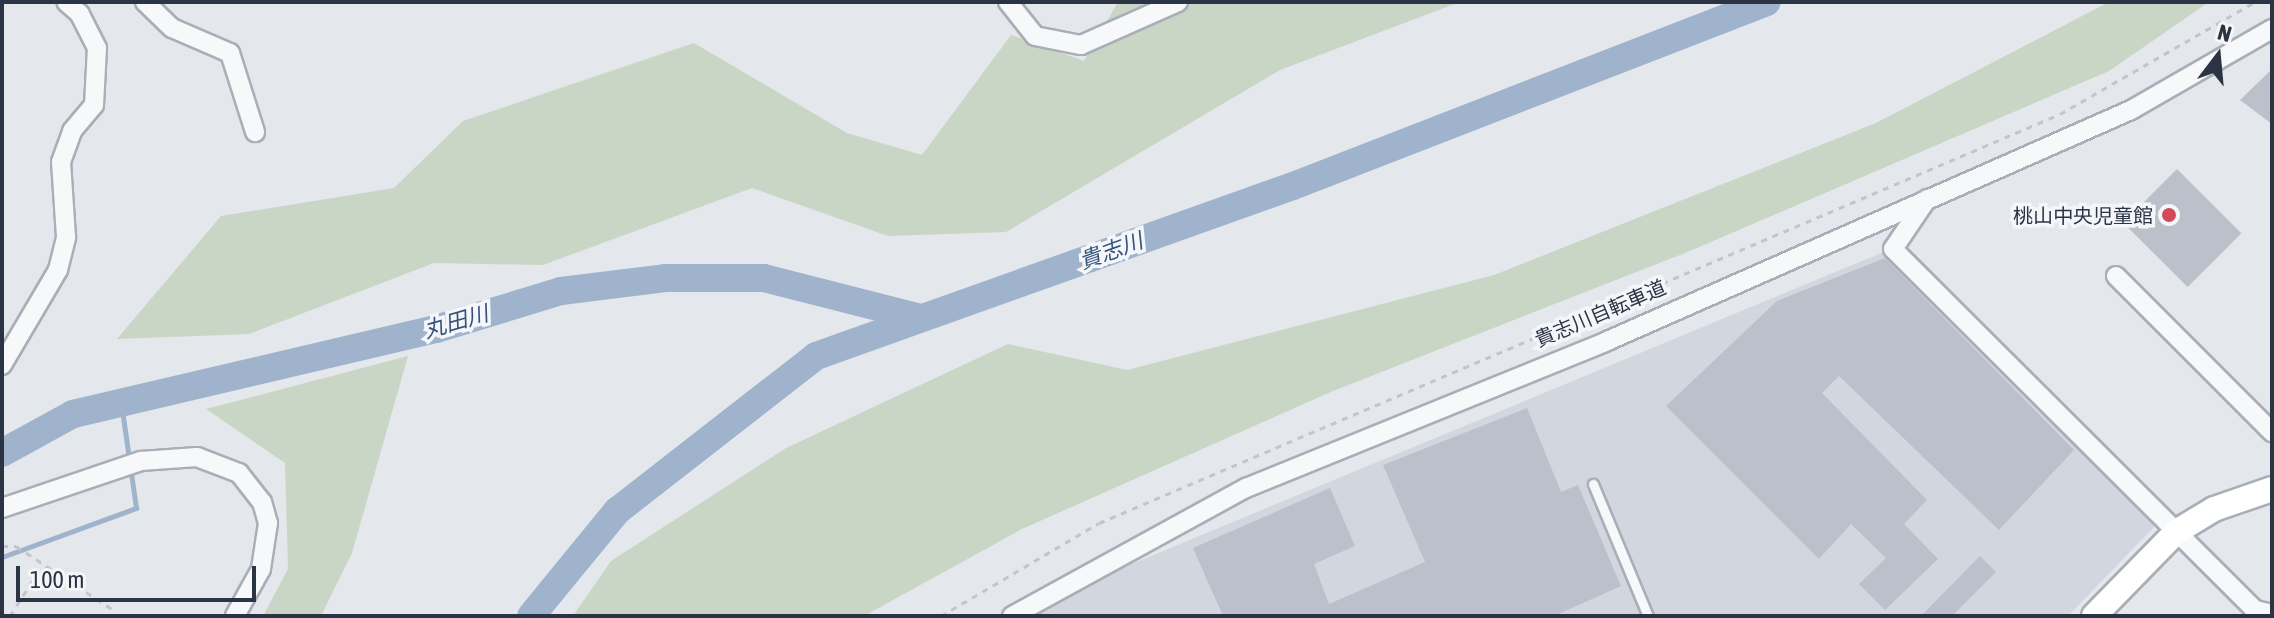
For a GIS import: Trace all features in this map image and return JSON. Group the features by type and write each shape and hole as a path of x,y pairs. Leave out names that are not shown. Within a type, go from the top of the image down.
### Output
{"street":[{"path":"2,365 58,270 66,237 61,162 72,131 94,105 97,48 80,14 66,2"},
{"path":"145,2 172,28 230,53 255,132"},
{"path":"1008,2 1035,36 1081,45 1178,2"},
{"path":"1012,616 1246,488 1605,342 2131,110 2272,29"},
{"path":"1928,197 1893,249 2255,610 2272,614"},
{"path":"2116,276 2272,432"},
{"path":"2,508 141,461 197,457 239,473 262,502 268,523 261,569 235,616"},
{"path":"2094,616 2176,532 2214,509 2272,489"}],"lane":[{"path":"1593,484 1648,616"}],"path":[{"name":"貴志川自転車道","path":"941,616 1099,523 2046,120 2255,2"},
{"path":"2,546 16,546 42,566 115,611"},
{"path":"10,616 42,566"}],"shaded area":[{"path":"1886,251 2157,524 2068,616 1033,616 1098,578"}],"green space":[{"path":"1118,2 1460,2 1280,70 1006,232 888,236 752,188 543,265 434,263 249,334 117,339 221,216 394,188 463,121 694,43 847,133 922,155 1011,35 1084,61"},
{"path":"2109,2 2209,2 2109,71 1690,251 1333,391 1022,529 864,616 573,616 611,561 786,448 1008,344 1127,370 1494,275 1876,123"},
{"path":"408,356 352,553 321,616 263,616 288,569 285,463 206,409"}],"building":[{"path":"2272,69 2272,124 2240,100"},
{"path":"2177,169 2241,233 2188,287 2123,223"},
{"path":"1885,258 2074,450 1999,530 1839,376 1822,393 1927,500 1904,524 1938,559 1885,610 1859,584 1886,558 1851,524 1819,559 1666,406 1777,301"},
{"path":"1527,408 1561,492 1578,485 1621,586 1554,616 1223,616 1193,548 1330,488 1355,546 1314,564 1329,604 1425,562 1383,465"},
{"path":"1980,556 1996,572 1952,616 1921,616"}],"waterway":[{"name":"貴志川","path":"531,616 617,511 816,356 1293,186 1767,2"},
{"name":"丸田川","path":"2,453 73,414 436,329 561,291 665,278 764,278 921,318"},
{"path":"2,557 136,508 121,403"},
{"path":"2221,494 2272,476"},
{"path":"2177,516 2191,510"}],"place":[{"name":"桃山中央児童館","path":"2169,215"}]}
